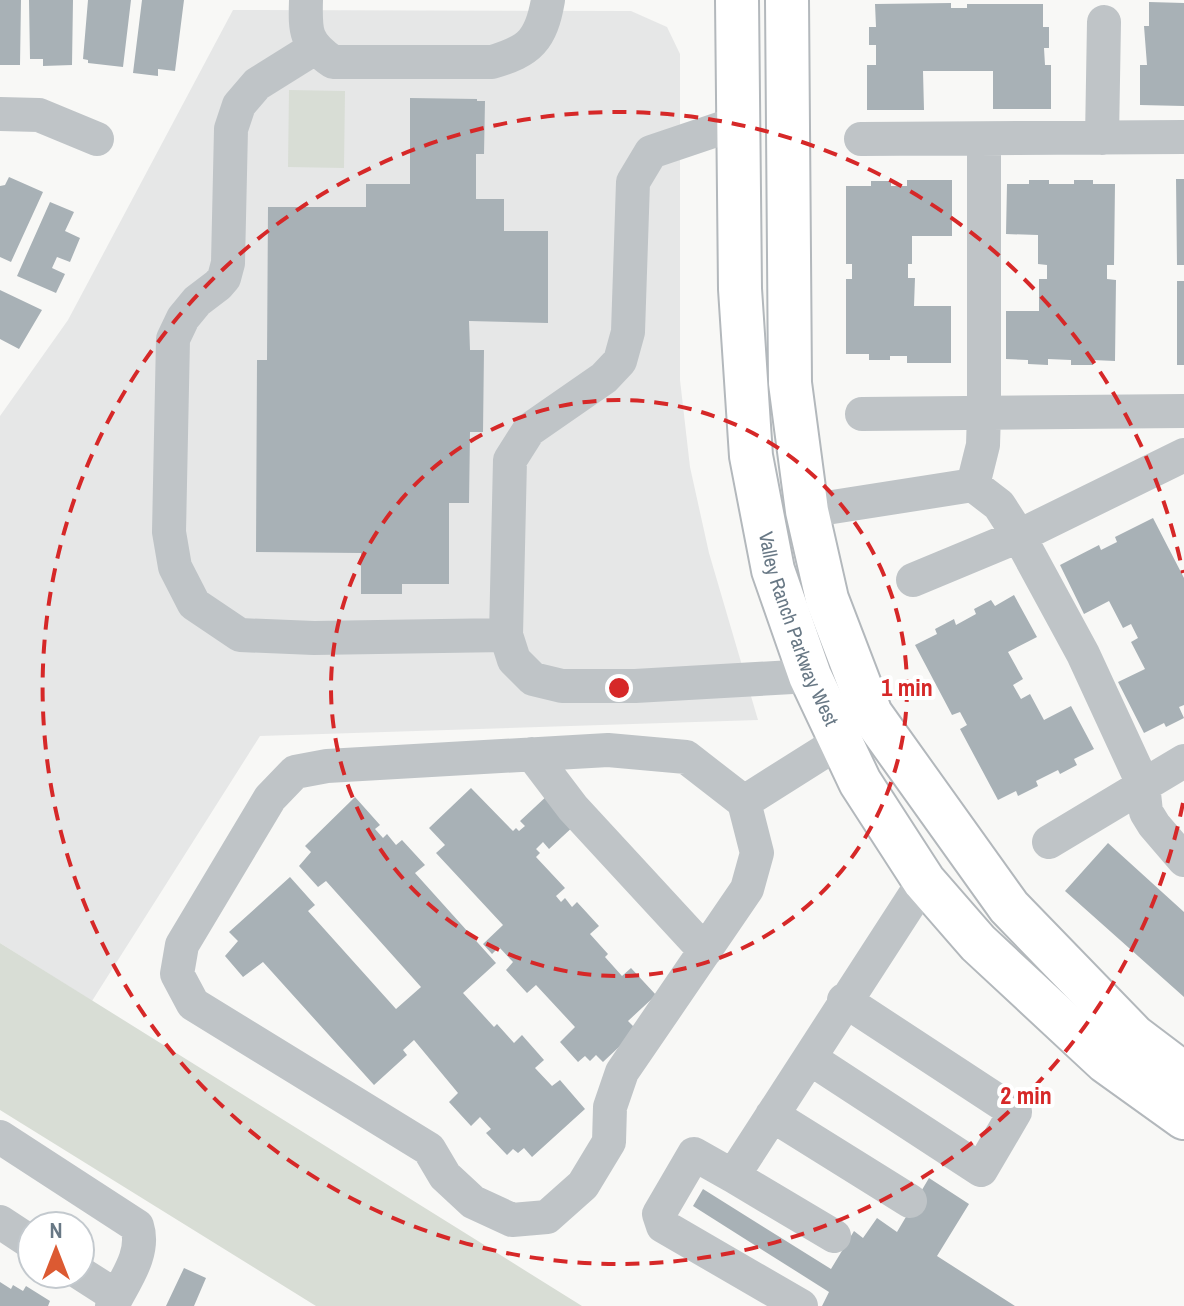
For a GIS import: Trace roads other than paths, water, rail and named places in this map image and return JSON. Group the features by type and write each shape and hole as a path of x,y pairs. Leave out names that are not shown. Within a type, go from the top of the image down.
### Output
{"main road":[{"name":"Valley Ranch Parkway West","path":"735,3 745,390 751,456 773,570 810,676 860,782 924,881 978,943 1106,1062 1184,1118"},
{"name":"Valley Ranch Parkway West","path":"793,7 790,383 807,511 827,599 871,714 1009,907 1134,1036 1184,1074"},
{"path":"764,519 807,511"},
{"path":"1043,1003 1074,975"}],"street":[{"path":"306,0 305,24 313,49 333,62 492,62 516,55 536,40 548,0"},
{"path":"1102,138 1104,22"},
{"path":"313,49 257,84 239,105 231,129 228,263 224,278 183,318 173,339 169,532 175,567 194,604 240,635 314,638 506,635"},
{"path":"0,114 39,115 97,139"},
{"path":"737,123 651,152 633,182 628,332 620,361 604,378 529,430 510,460 506,635 514,660 533,679 562,686 635,686 810,676"},
{"path":"861,139 1184,137"},
{"path":"973,485 983,445 984,139"},
{"path":"862,414 1184,411"},
{"path":"913,580 1019,536 1184,455"},
{"path":"807,511 973,485 999,505 1083,654 1143,784 1146,812 1184,860"},
{"path":"744,802 839,742"},
{"path":"608,750 686,757 744,802 757,853 747,889 622,1072 610,1107 609,1142 583,1185 547,1217 512,1220 473,1202 445,1176 429,1149 193,1004 177,974 182,945 270,798 295,772 327,766 608,750"},
{"path":"532,754 573,808 705,951"},
{"path":"1049,842 1184,761"},
{"path":"733,1176 811,1059 844,1000 924,881"},
{"path":"811,1059 981,1170 1015,1112 844,1000"},
{"path":"772,1115 910,1201"},
{"path":"0,1137 137,1226 140,1236 138,1256 114,1301 96,1286"},
{"path":"801,1306 663,1226 659,1214 694,1154 834,1236"}]}
